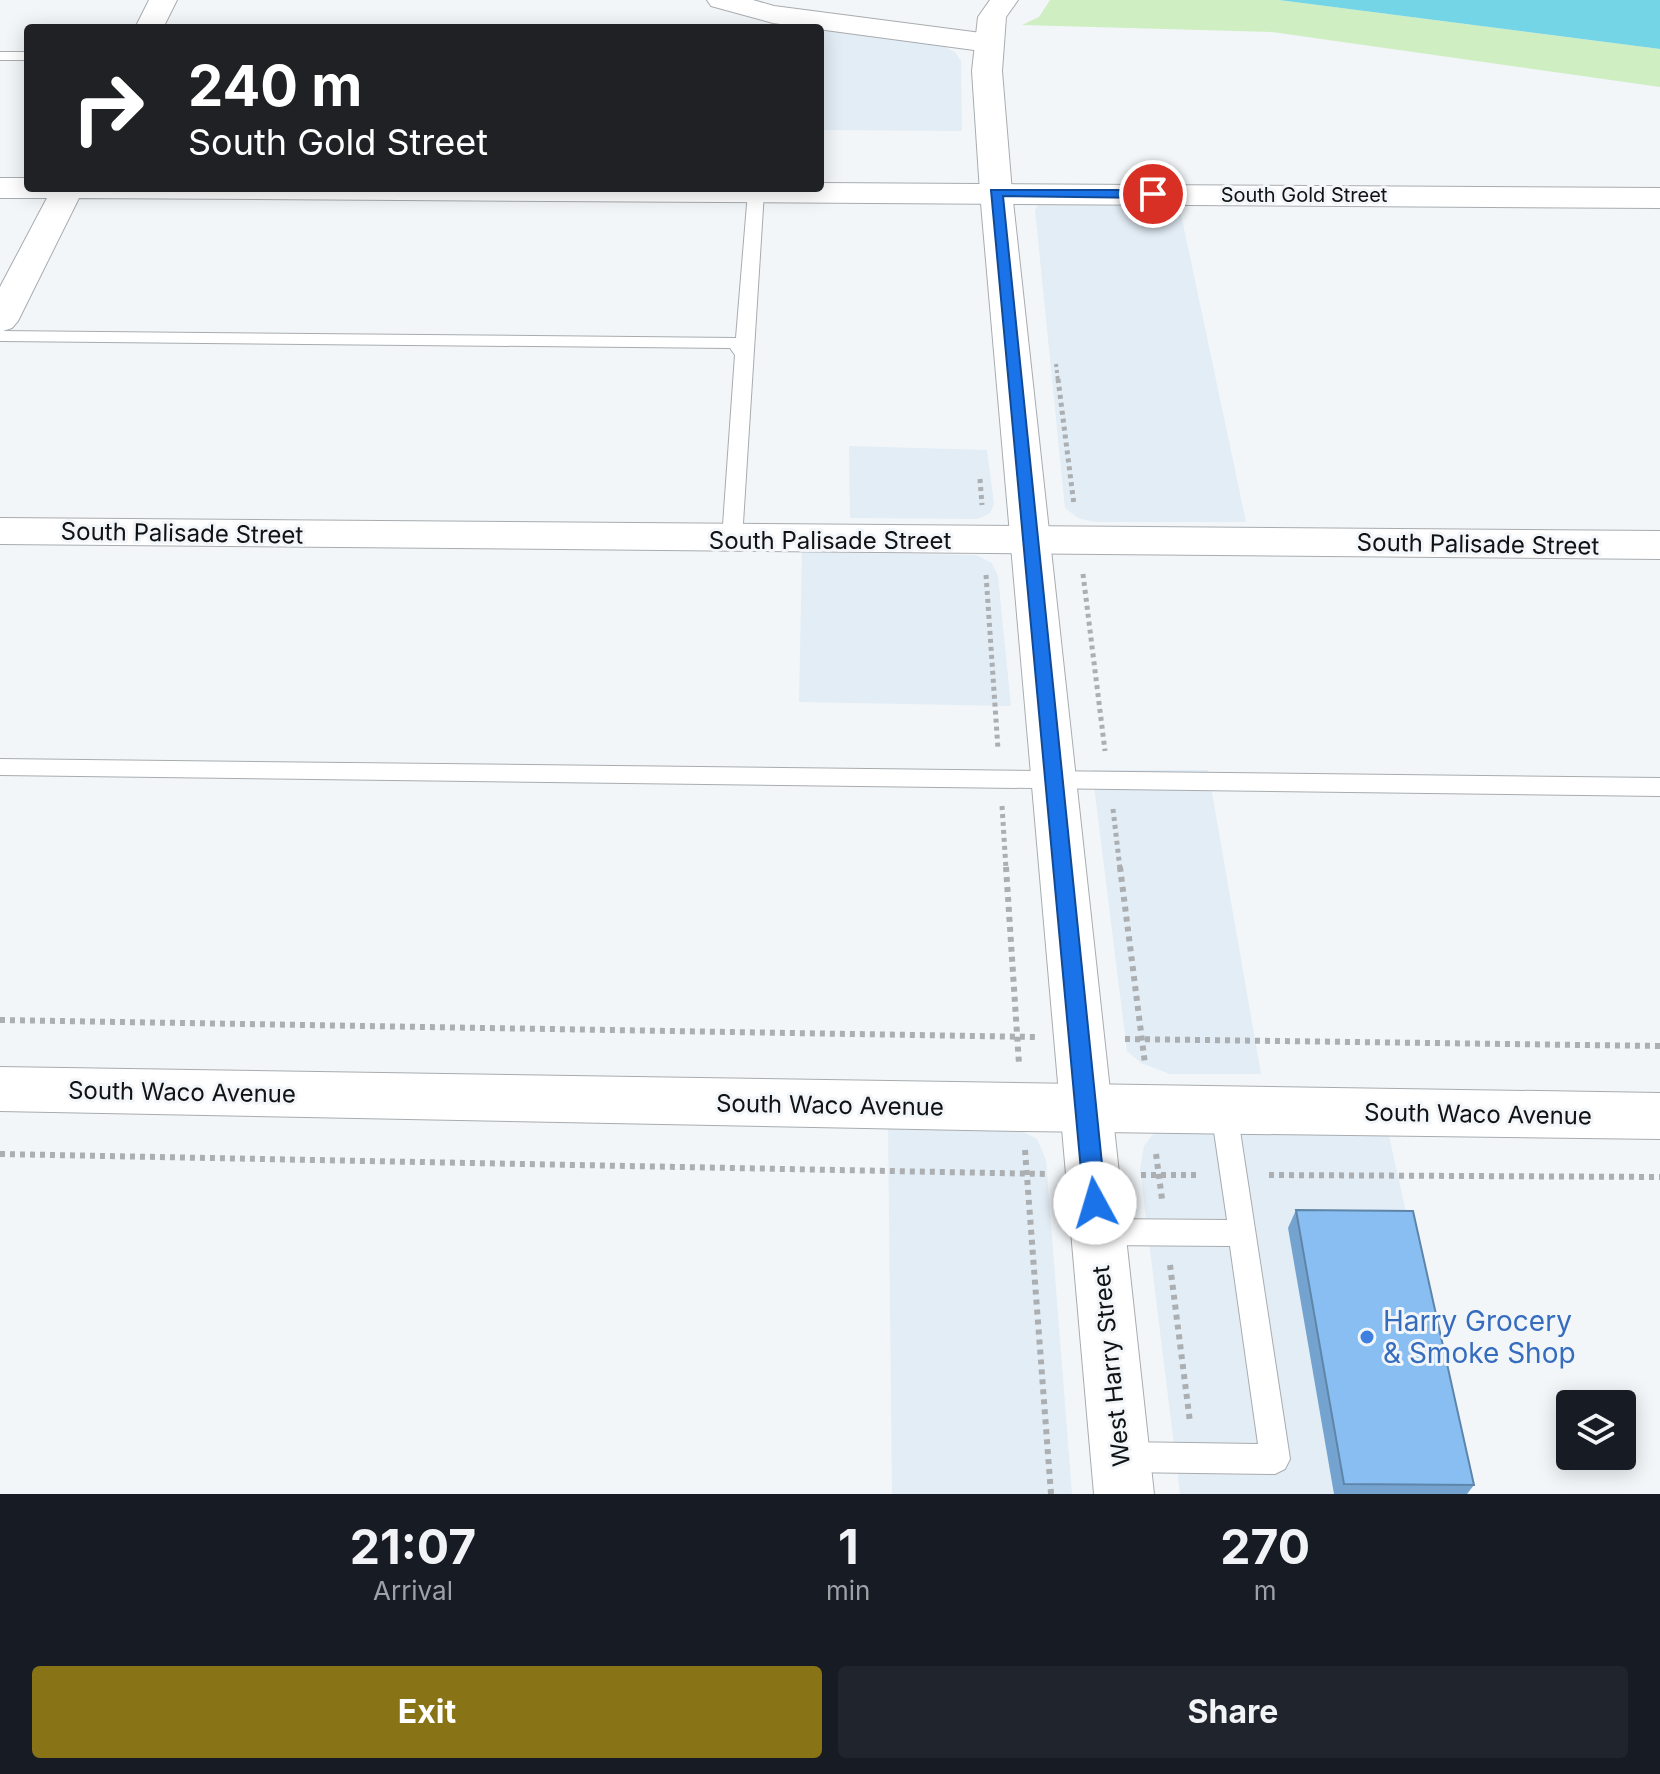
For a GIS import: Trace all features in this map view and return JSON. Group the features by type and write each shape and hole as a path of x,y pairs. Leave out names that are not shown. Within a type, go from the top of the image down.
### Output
{"street":[{"path":"151,24 163,0"},
{"path":"721,0 773,14 995,20"},
{"name":"West Harry Street","path":"995,20 987,71 996,192 1122,1476"},
{"path":"0,188 24,188"},
{"path":"0,321 66,192"},
{"name":"South Gold Street","path":"756,192 1660,198"},
{"name":"South Palisade Street","path":"0,531 1660,545"},
{"name":"South Waco Avenue","path":"0,1089 1660,1116"}],"lane":[{"path":"0,56 24,56"},
{"path":"732,539 756,192"},
{"path":"0,336 735,343 744,354"},
{"path":"0,767 1660,787"},
{"path":"1122,1476 1275,1459 1224,1111"},
{"path":"1098,1232 1241,1233"}],"path":[{"path":"980,478 1051,1494"},
{"path":"0,1020 1660,1046"},
{"path":"0,1154 1027,1174 1660,1177"}],"shaded area":[{"path":"824,30 943,46 955,52 961,61 962,131 824,130"},
{"path":"1178,200 1246,522 1095,522 1078,518 1065,508 1035,210 1039,203"},
{"path":"849,446 987,450 994,504 990,513 978,519 850,518"},
{"path":"802,552 976,555 992,563 998,576 1011,706 799,702"},
{"path":"1092,770 1208,770 1261,1074 1170,1074 1141,1063 1127,1051"},
{"path":"888,1123 1015,1128 1037,1139 1046,1160 1072,1494 892,1494"},
{"path":"1387,1127 1469,1494 1180,1494 1140,1169 1144,1146 1154,1133 1170,1128"}],"green space":[{"path":"1050,0 1279,0 1660,49 1660,87 1272,32 1022,25 1039,17"}],"water":[{"path":"1279,0 1660,0 1660,49"}],"building":[{"path":"1296,1210 1413,1211 1474,1485 1344,1484"}],"place":[{"name":"Harry Grocery & Smoke Shop","path":"1367,1337"}],"route":[{"path":"1095,1203 996,192 1153,194"}]}
